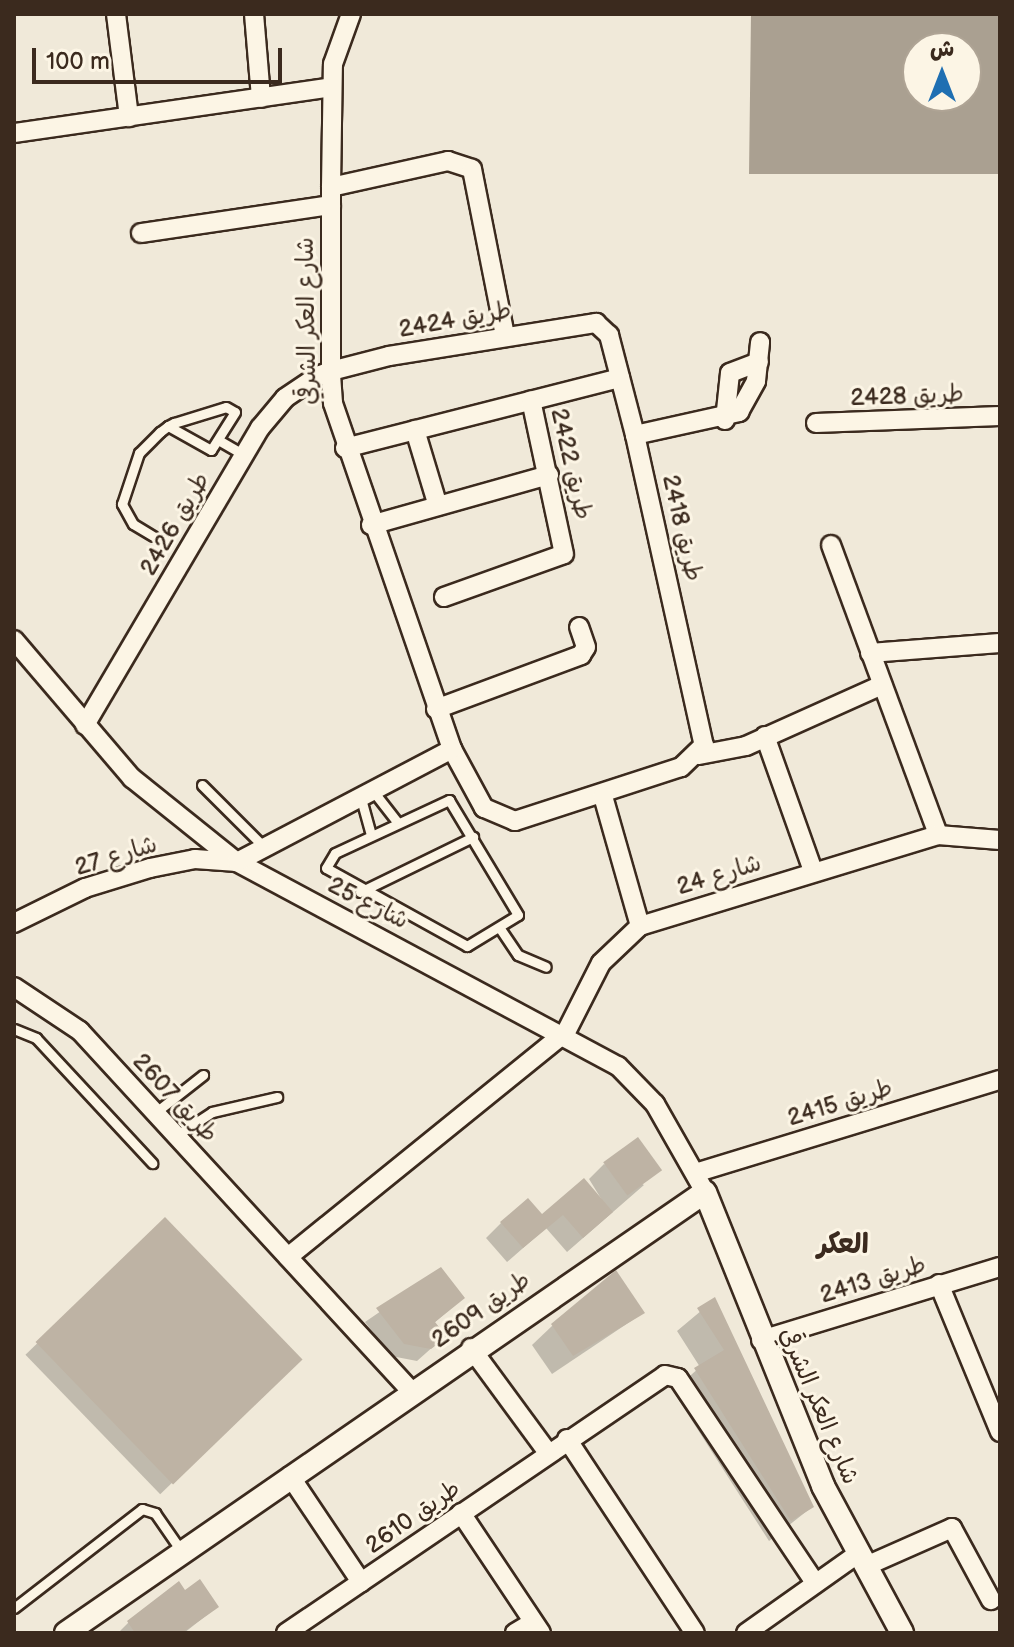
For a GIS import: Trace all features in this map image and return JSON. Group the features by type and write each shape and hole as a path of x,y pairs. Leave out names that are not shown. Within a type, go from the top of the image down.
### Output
{"street":[{"path":"116,14 129,117"},
{"path":"254,14 261,98"},
{"name":"شارع العكر الشرقي","path":"351,14 338,39 332,87 331,371 345,448 452,749"},
{"path":"14,133 332,87"},
{"path":"141,233 331,196 448,161 472,169 505,335"},
{"name":"طريق 2424","path":"331,371 505,335 589,323"},
{"name":"طريق 2418","path":"589,323 609,335 635,435 702,720 699,755"},
{"path":"635,435 725,420 744,407 759,362 760,342"},
{"path":"725,420 726,380 736,367 759,362"},
{"name":"طريق 2426","path":"85,725 244,455 285,398 331,371"},
{"name":"طريق 2422","path":"345,448 620,378"},
{"name":"طريق 2422","path":"444,597 561,559 566,543 531,400"},
{"name":"طريق 2428","path":"816,423 1000,416"},
{"path":"415,430 438,506"},
{"path":"371,525 549,475"},
{"path":"831,545 938,835"},
{"path":"436,709 581,655 586,647 579,627"},
{"name":"شارع 25","path":"14,640 132,778 237,862 566,1032 639,1085 700,1183"},
{"path":"870,653 1000,643"},
{"path":"237,862 261,844 452,749 484,808 497,818 515,821 603,796 699,755 729,752 882,685"},
{"path":"765,736 813,871"},
{"path":"603,796 640,926"},
{"name":"شارع 24","path":"566,1032 601,963 640,926 938,835 1000,840"},
{"name":"شارع 27","path":"14,923 85,888 150,868 195,859 237,862"},
{"name":"طريق 2607","path":"14,987 68,1019 411,1391"},
{"path":"288,1257 566,1032"},
{"name":"طريق 2415","path":"700,1183 1000,1080"},
{"name":"شارع العكر الشرقي","path":"700,1183 761,1340 863,1560 902,1633"},
{"name":"طريق 2609","path":"66,1633 700,1183"},
{"name":"طريق 2413","path":"761,1340 1000,1267"},
{"path":"939,1284 996,1409 1000,1432"},
{"path":"471,1348 548,1453"},
{"name":"طريق 2610","path":"286,1633 665,1375 678,1378 815,1583"},
{"path":"567,1439 695,1633"},
{"path":"290,1476 361,1582"},
{"path":"461,1513 537,1627 515,1633"},
{"path":"746,1633 815,1583 863,1560 952,1528 991,1600"}],"lane":[{"path":"153,536 128,519 122,496 139,453 168,426 230,407 235,416 220,441 205,449 168,426"},
{"path":"220,441 244,455"},
{"path":"202,785 261,844"},
{"path":"366,792 397,822"},
{"path":"366,792 371,835"},
{"path":"449,800 518,915 501,930 460,945 330,876 326,863 397,822 449,800"},
{"path":"360,892 473,837"},
{"path":"501,930 518,955 546,967"},
{"path":"14,1029 36,1038 152,1163"},
{"path":"156,1112 203,1075"},
{"path":"177,1135 212,1112 277,1097"},
{"path":"14,1608 142,1509 155,1513 182,1552"}],"shaded area":[{"path":"751,14 1000,14 1000,174 749,174"}],"building":[{"path":"638,1137 662,1170 627,1195 603,1162"},
{"path":"584,1178 613,1212 583,1238 563,1215 523,1248 500,1222 528,1198 542,1214"},
{"path":"165,1217 303,1359 173,1484 36,1342"},
{"path":"441,1267 465,1298 435,1322 447,1337 431,1349 404,1344 376,1308"},
{"path":"616,1270 645,1313 573,1356 551,1324"},
{"path":"715,1297 814,1507 791,1521 694,1368 724,1350 697,1308"},
{"path":"200,1579 219,1607 182,1633 135,1633 127,1621 179,1581 185,1590"}],"district":[{"name":"العكر","path":"843,1245"}]}
